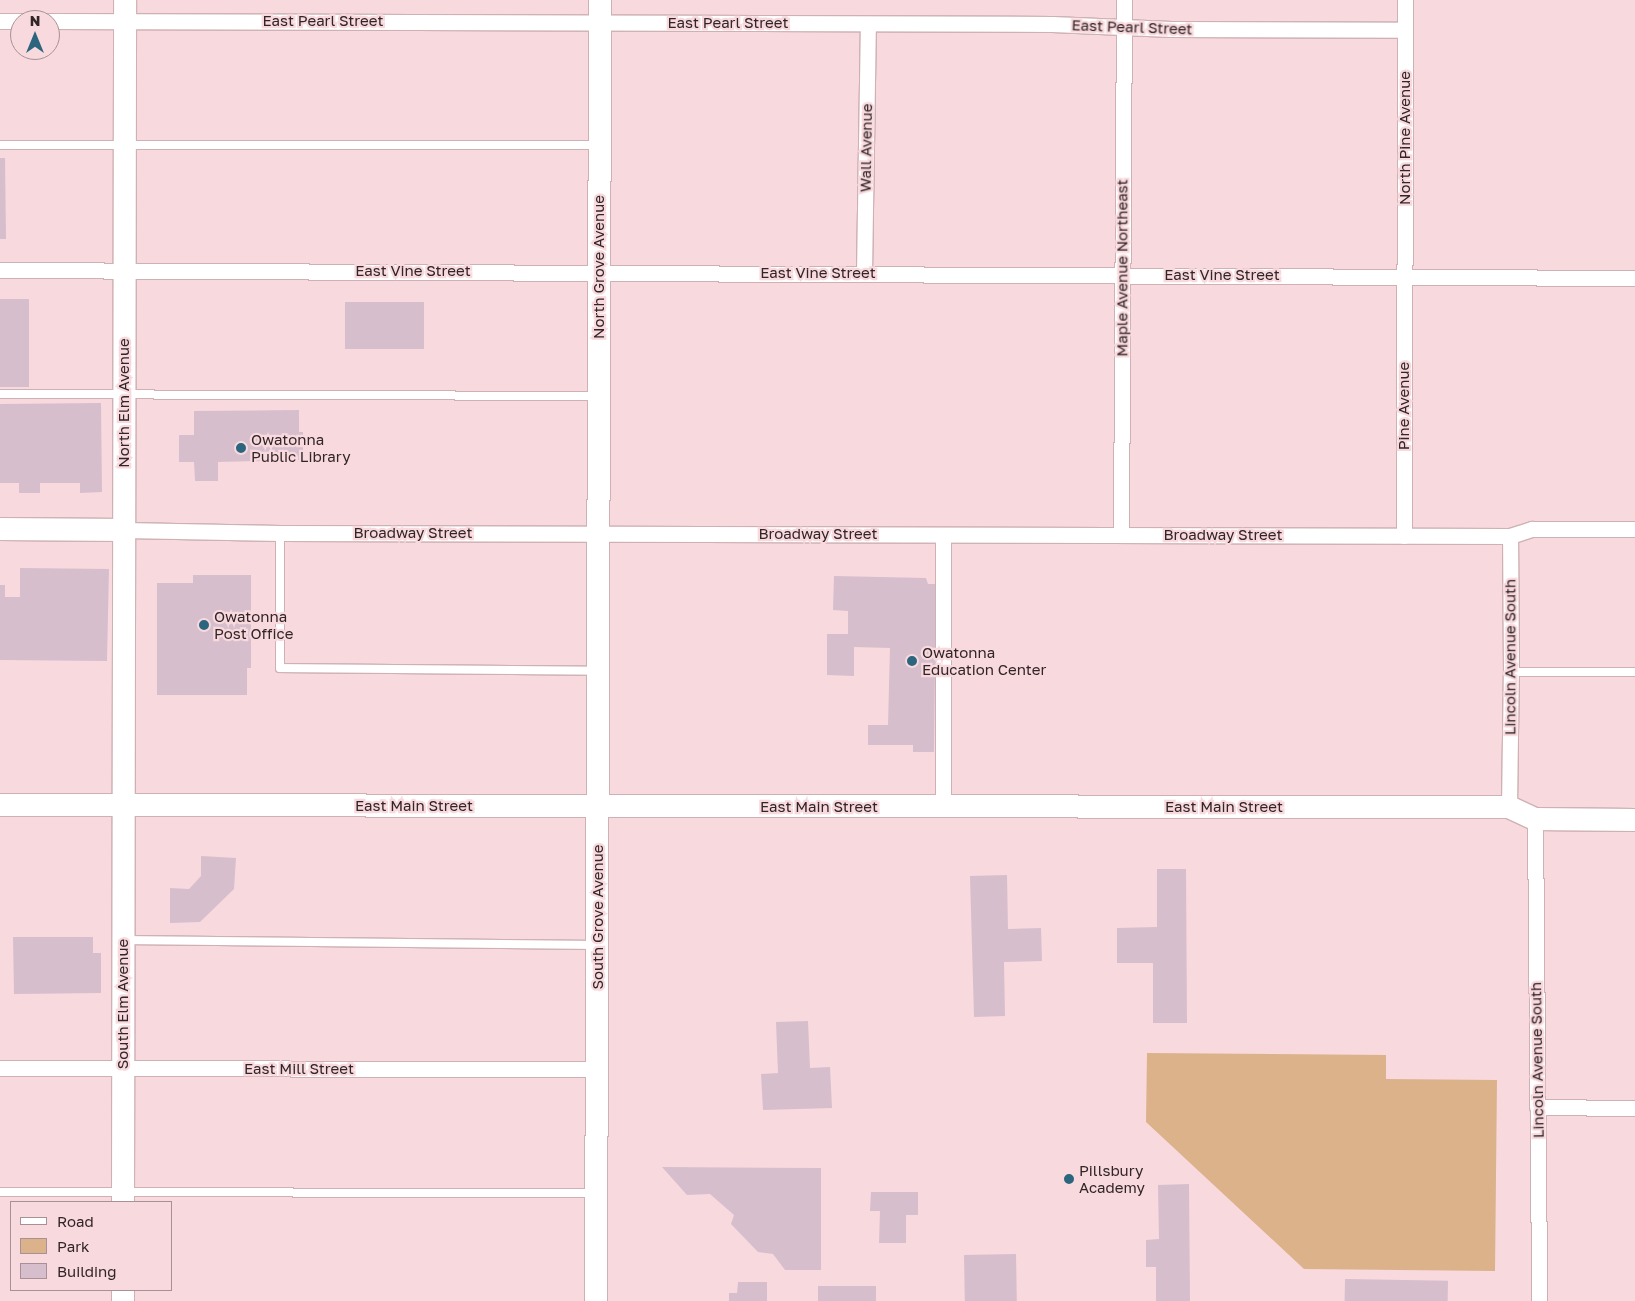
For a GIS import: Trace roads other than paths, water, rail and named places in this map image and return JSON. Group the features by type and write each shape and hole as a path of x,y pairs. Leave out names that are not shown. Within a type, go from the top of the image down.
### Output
{"street":[{"name":"North Grove Avenue","path":"599,534 600,0"},
{"name":"Maple Avenue Northeast","path":"1121,535 1124,0"},
{"name":"North Pine Avenue","path":"1405,0 1405,276"},
{"name":"East Pearl Street","path":"60,20 125,10 600,22 1405,30"},
{"name":"North Elm Avenue","path":"124,806 125,10"},
{"name":"Wall Avenue","path":"864,273 868,24"},
{"name":"East Vine Street","path":"0,270 1635,278"},
{"name":"Pine Avenue","path":"1404,536 1405,276"},
{"name":"Broadway Street","path":"0,530 280,533 1510,536 1532,529 1635,529"},
{"name":"South Grove Avenue","path":"596,1301 599,534"},
{"path":"943,534 943,807"},
{"name":"Lincoln Avenue South","path":"1509,807 1511,672 1510,536"},
{"name":"East Main Street","path":"0,805 1509,807 1535,820 1635,820"},
{"name":"South Elm Avenue","path":"123,1197 124,806"},
{"name":"Lincoln Avenue South","path":"1535,820 1539,1301"},
{"name":"East Mill Street","path":"0,1068 597,1069"},
{"path":"1538,1107 1635,1108"}],"lane":[{"path":"0,145 600,146"},
{"path":"0,394 599,396"},
{"path":"280,533 280,668 599,671"},
{"path":"1511,672 1635,672"},
{"path":"124,940 598,944"},
{"path":"0,1192 123,1197 597,1193"}],"place":[{"name":"Owatonna Public Library","path":"241,448"},
{"name":"Owatonna Post Office","path":"204,625"},
{"name":"Owatonna Education Center","path":"912,661"},
{"name":"Pillsbury Academy","path":"1069,1179"}]}
